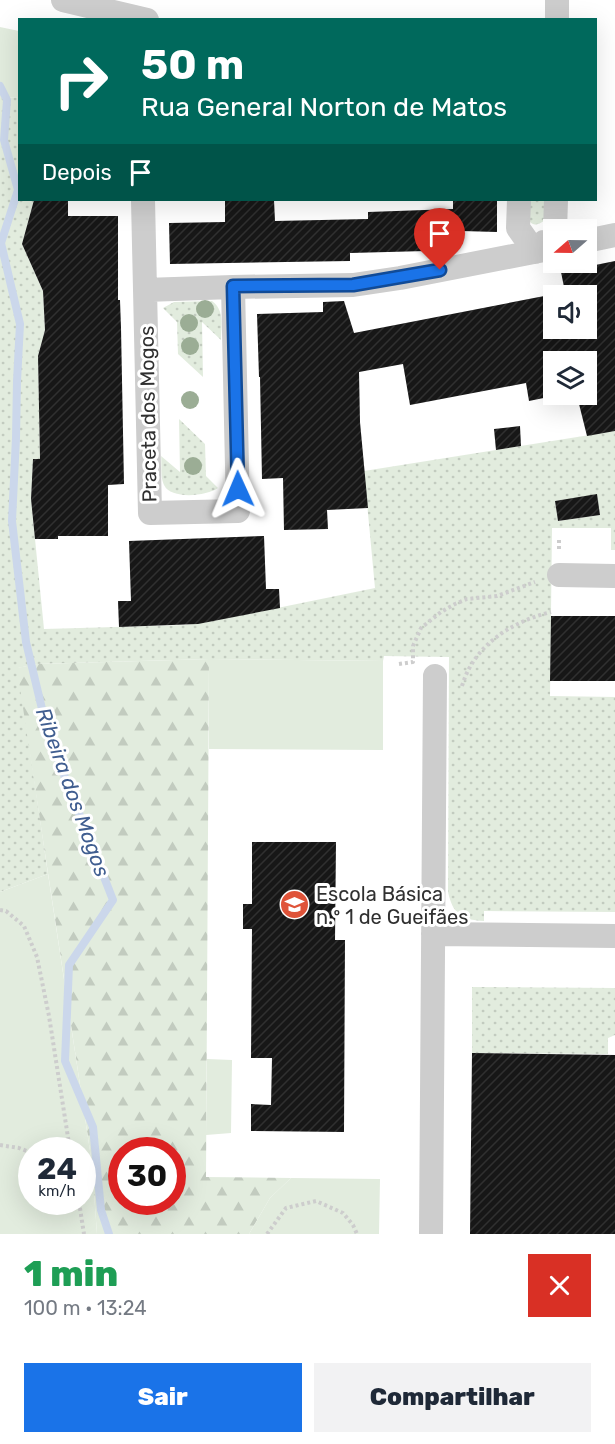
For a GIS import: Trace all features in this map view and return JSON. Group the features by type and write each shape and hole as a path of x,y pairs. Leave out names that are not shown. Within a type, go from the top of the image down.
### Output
{"street":[{"path":"63,0 139,18"},
{"path":"557,0 557,18"},
{"path":"143,201 145,290 233,286 353,285 543,250"},
{"path":"519,201 518,228 543,249"},
{"path":"555,219 556,201"},
{"path":"597,239 615,235"},
{"name":"Praceta dos Mogos","path":"145,290 150,513 238,511 233,286"},
{"path":"559,575 615,576"},
{"path":"431,1234 435,676"},
{"path":"433,934 615,936"}],"path":[{"path":"399,664 413,662 413,646 421,628 455,604 467,599 496,596 559,575"},
{"path":"461,690 473,660 488,642 531,618 551,612"},
{"path":"0,910 6,911 24,926 37,957 49,1016 68,1137"},
{"path":"0,1145 18,1148"},
{"path":"267,1234 286,1208 316,1202 343,1213 357,1234"},
{"path":"81,1215 84,1234"}],"green space":[{"path":"0,27 18,31 18,97 0,98"},
{"path":"18,97 18,201 34,201 22,244 43,291 45,330 38,356 40,459 33,460 31,499 44,629 187,625 375,588 364,471 615,431 615,550 611,550 611,528 552,528 550,696 615,697 615,912 484,911 484,921 464,917 452,906 448,892 449,657 384,656 383,661 209,659 37,664 18,668 48,874 0,892 0,98","holes":["597,495 600,515 558,521 555,501"]},
{"path":"527,201 546,201 543,222 534,224 529,219"},
{"path":"212,301 221,314 221,340 202,322 203,377 178,354 177,322 163,308 174,302"},
{"path":"179,419 205,444 206,476 218,488 213,491 198,495 181,495 168,490 164,485 161,456 180,472"},
{"path":"209,659 206,1177 291,1178 270,1198 249,1234 97,1234 96,1137 88,1137 17,668 37,664"},
{"path":"209,659 383,661 383,750 209,749"},
{"path":"48,874 88,1137 18,1137 18,1215 96,1215 97,1234 0,1234 0,892"},
{"path":"472,987 615,988 615,1035 608,1038 608,1054 472,1053"},
{"path":"207,1059 232,1060 231,1133 206,1135"},
{"path":"291,1178 380,1179 379,1234 249,1234 270,1198"}],"building":[{"path":"34,201 68,201 68,216 118,216 118,300 120,300 121,328 124,484 108,485 108,536 58,536 58,539 35,539 31,499 33,459 40,459 38,356 45,330 43,291 22,244"},
{"path":"225,201 274,201 275,221 368,219 368,212 453,209 453,201 497,201 497,232 426,230 426,251 350,253 350,261 170,264 169,223 225,222"},
{"path":"615,261 615,431 587,436 579,405 597,405 597,351 543,351 543,398 529,401 526,383 410,405 403,364 359,372 360,422 368,508 327,510 328,529 284,530 283,478 262,479 257,314 323,312 323,302 344,301 354,333 543,296 543,339 597,339 597,285 564,285 561,273 597,273 597,265"},
{"path":"520,426 521,446 496,450 494,429"},
{"path":"597,494 600,515 558,521 555,501"},
{"path":"264,536 266,589 279,589 280,608 198,624 119,627 118,601 131,601 129,541"},
{"path":"551,616 615,616 615,681 550,681"},
{"path":"252,842 336,842 335,940 345,940 344,1132 251,1131 251,1104 271,1105 272,1058 251,1058 252,929 243,929 243,904 252,904"},
{"path":"472,1053 615,1055 615,1234 470,1234"}],"waterway":[{"name":"Ribeira dos Mogos","path":"0,86 7,100 4,140 18,190 1,243 20,324 12,521 26,642 48,734 113,900 69,965 65,1061 93,1127 101,1210 109,1234"}],"place":[{"name":"Escola Básica n.º 1 de Gueifães","path":"295,905"}],"route":[{"path":"238,489 233,286 353,285 440,270"}]}
